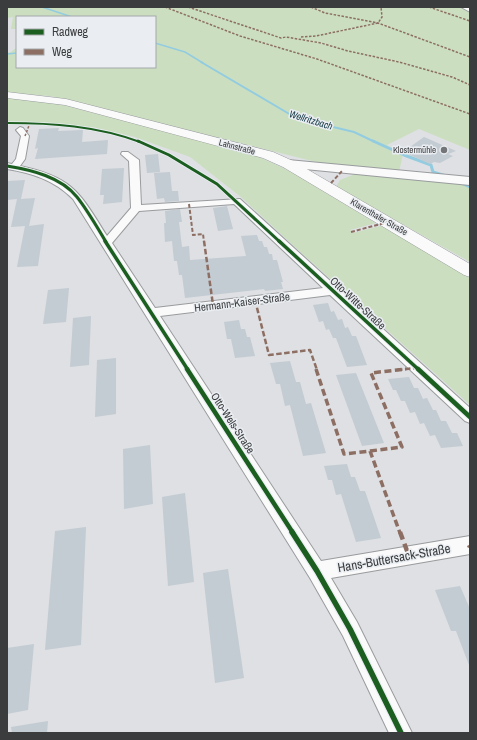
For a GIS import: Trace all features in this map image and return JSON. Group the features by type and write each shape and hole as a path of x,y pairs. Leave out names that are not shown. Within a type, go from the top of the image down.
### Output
{"main road":[{"path":"465,7 470,9"},
{"name":"Lahnstraße","path":"7,95 66,102 251,150 288,164"},
{"name":"Klarenthaler Straße","path":"288,164 470,270"}],"street":[{"path":"11,166 20,159 25,136 20,130"},
{"path":"106,243 136,208 134,160 125,154"},
{"name":"Lahnstraße","path":"288,164 470,181"},
{"name":"Otto-Wels-Straße","path":"11,166 42,174 65,186 77,198 317,571 350,629 401,733"},
{"name":"Otto-Witte-Straße","path":"136,208 236,201 470,417"},
{"name":"Hermann-Kaiser-Straße","path":"152,313 332,291"},
{"name":"Hans-Buttersack-Straße","path":"317,571 470,545"}],"green space":[{"path":"7,7 460,7 470,10 470,150 419,129 387,145 403,154 399,172 320,163 50,96 7,93 7,53 16,48 16,68 156,68 156,16 16,16 16,29 11,29 13,17 7,18"},
{"path":"7,98 55,103 250,153 288,170 376,223 350,230 353,233 384,225 470,275 470,405 241,197 190,157 135,137 93,127 7,122"},
{"path":"355,174 470,185 470,262 336,187 340,180"}],"building":[{"path":"59,128 58,131 83,130 82,142 108,140 107,154 35,159 38,148 35,149 39,129"},
{"name":"Klostermühle","path":"424,137 456,151 448,154 453,156 440,163 434,162 430,164 403,152"},
{"path":"158,154 160,172 147,173 145,155"},
{"path":"124,168 122,202 103,204 104,195 100,195 102,169"},
{"path":"170,172 172,191 178,191 179,201 165,202 164,198 157,199 154,173"},
{"path":"25,180 21,199 35,198 29,226 44,224 38,266 17,267 25,226 11,227 17,199 7,200 7,186 8,181"},
{"path":"227,206 233,229 218,231 213,208"},
{"path":"180,209 182,222 179,222 182,247 189,246 190,260 246,256 241,236 257,235 259,241 262,241 264,247 267,247 269,254 272,254 273,260 277,260 283,282 281,282 283,289 265,291 264,289 185,298 182,275 179,275 177,261 174,261 172,241 165,242 165,211"},
{"path":"69,288 66,322 43,324 48,290"},
{"path":"328,303 331,312 334,311 338,320 342,319 345,328 348,327 352,336 356,336 367,365 347,367 336,338 333,338 329,329 326,330 323,321 319,322 313,305"},
{"path":"91,316 89,365 70,367 73,318"},
{"path":"239,320 241,329 245,329 247,337 250,337 255,356 235,358 231,339 227,339 224,322"},
{"path":"116,358 116,414 95,417 97,360"},
{"path":"290,361 296,382 300,382 306,404 311,403 326,453 303,456 290,405 285,406 280,384 276,384 270,363"},
{"path":"356,373 384,443 362,446 336,375"},
{"path":"409,377 414,388 418,388 423,399 427,398 433,410 436,410 441,421 446,421 452,433 457,433 463,446 441,448 435,435 430,436 424,423 420,424 415,412 410,413 405,401 401,401 396,390 393,390 388,379"},
{"path":"150,445 153,504 124,509 123,449"},
{"path":"347,464 351,477 355,477 360,491 365,491 381,538 356,542 341,494 336,495 332,480 328,480 324,466"},
{"path":"185,493 194,582 168,586 162,497"},
{"path":"86,527 81,645 45,650 55,531"},
{"path":"228,569 244,678 215,683 203,573"},
{"path":"460,586 470,609 469,665 456,631 451,631 435,590"},
{"path":"34,644 28,710 7,714 7,648"},
{"path":"48,721 47,733 12,733 11,727"}],"waterway":[{"path":"42,7 69,16"},
{"name":"Wellritzbach","path":"156,43 185,52 203,63"},
{"path":"7,54 16,53"},
{"name":"Wellritzbach","path":"201,62 291,115 315,119 329,126 354,132 375,142"},
{"name":"Wellritzbach","path":"373,141 431,165 433,172 446,176"},
{"name":"Wellritzbach","path":"459,182 470,187"}],"marked path":[{"path":"165,7 240,36 317,59 470,114"},
{"path":"188,7 281,38 286,37 321,43 348,51 399,62 452,77 470,85"},
{"path":"311,7 325,13 378,23 470,57"},
{"path":"301,37 316,36 378,23 382,17 381,7"},
{"path":"429,7 470,21"},
{"path":"25,136 30,123"},
{"path":"331,183 343,170"},
{"path":"189,204 193,235 203,234 213,305"},
{"path":"351,232 388,222"},
{"path":"255,300 269,355 310,350 344,454 370,451 409,556"},
{"path":"370,451 402,447 371,373 416,368"}],"cycle path":[{"path":"7,123 57,124 107,131 139,141 159,150 208,178 217,184 470,417"},
{"path":"7,166 36,172 54,179 77,197 317,571 350,629 401,733"}],"place":[{"name":"Klostermühle","path":"444,150"}]}
